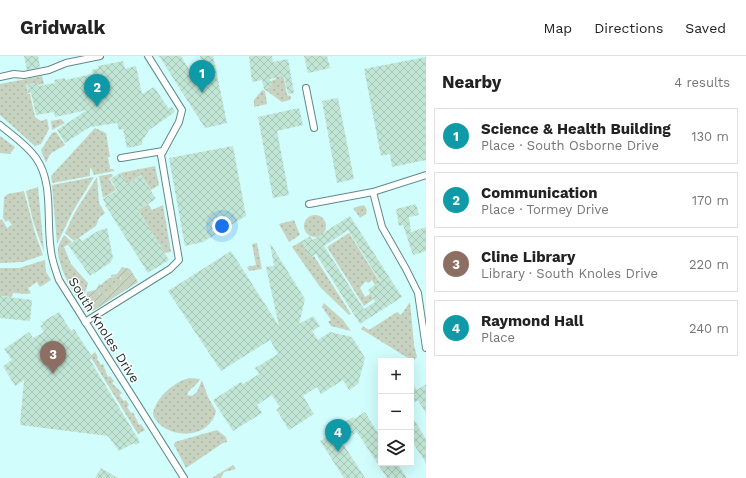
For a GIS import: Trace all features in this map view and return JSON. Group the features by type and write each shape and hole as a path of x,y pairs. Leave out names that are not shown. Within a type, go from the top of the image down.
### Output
{"street":[{"path":"0,77 14,74 24,75 49,70 66,63 100,56"},
{"path":"85,322 176,265 179,255 162,164 163,151 179,122 182,110 148,56"},
{"path":"306,88 314,128"},
{"name":"South Knoles Drive","path":"0,125 28,149 36,158 42,169 46,185 51,252 59,280 184,478"},
{"path":"121,158 163,151"},
{"path":"309,204 372,192 426,176"},
{"path":"372,192 382,227 416,287 420,301 426,348"}],"shaded area":[{"path":"0,56 426,56 426,478 0,478"}],"green space":[{"path":"283,73 287,95 291,96 290,100 282,102 264,89 271,87 271,81 276,79 276,75"},
{"path":"42,76 44,84 38,85 37,83 26,85 28,94 30,94 35,117 41,121 47,119 49,129 41,144 35,146 0,115 0,84"},
{"path":"262,90 265,91 267,104 254,107 254,100"},
{"path":"61,119 65,123 52,130 51,121"},
{"path":"95,128 106,133 110,157 108,157 110,169 113,169 114,171 94,175 91,168 90,176 52,183 51,176"},
{"path":"56,132 65,145 50,154 46,163 41,150 52,133"},
{"path":"0,136 15,147 10,154 0,153"},
{"path":"155,166 159,185 151,190 141,175 127,184 120,173"},
{"path":"112,174 113,176 109,179 116,190 103,198 99,176"},
{"path":"94,177 73,211 57,244 52,185"},
{"path":"97,177 99,203 105,213 99,218 96,226 74,241 65,233 75,212"},
{"path":"38,187 44,252 33,221 26,191"},
{"path":"24,191 35,233 43,255 23,262 0,263 0,220 2,219 7,228 12,225 8,220 6,222 3,218 4,197 8,194"},
{"path":"148,204 152,210 163,205 171,252 165,253 138,210"},
{"path":"364,205 367,210 366,214 360,218 353,208"},
{"path":"315,215 323,218 326,226 323,234 315,237 307,234 304,226 307,218"},
{"path":"294,220 300,235 289,242 279,224"},
{"path":"349,233 386,292 375,285 372,280 368,283 366,281 360,288 365,297 372,293 375,298 364,306 327,247"},
{"path":"64,235 72,242 64,247 71,264 88,283 82,303 70,285 58,255 58,247"},
{"path":"302,241 312,257 314,256 351,314 349,315 320,287 292,247"},
{"path":"257,243 262,269 249,271 247,267 256,265 252,244"},
{"path":"45,260 46,272 51,280 40,287 37,282 28,288 31,293 13,293 12,297 0,296 0,268 19,268"},
{"path":"122,267 130,269 138,282 93,311 87,311 84,308 87,292 96,290 99,284 101,285 98,292 99,294 110,292 116,288 119,285 121,278 116,276 111,277 111,275 117,274"},
{"path":"116,276 120,277 121,282 117,287 111,292 105,294 98,293 104,282"},
{"path":"410,302 414,345 417,357 414,360 414,358 408,358 361,329 363,326 369,330 397,312 401,315"},
{"path":"324,303 343,320 351,331 331,326 328,322 331,320 322,307"},
{"path":"95,352 101,365 103,364 108,377 110,376 114,381 112,383 122,393 119,395 124,401 126,400 129,405 127,407 131,413 133,412 139,425 141,424 145,430 138,434 90,356"},
{"path":"189,378 200,379 187,395 192,396 197,392 202,380 208,397 216,411 211,422 204,429 194,433 184,434 165,428 157,422 153,414 158,402 166,391 177,383"},
{"path":"217,430 226,437 227,442 223,443 186,468 174,445 175,442"},
{"path":"233,465 236,469 224,472 221,478 212,478"}],"building":[{"path":"24,56 38,56 40,67 27,70"},
{"path":"159,56 181,56 191,73 202,67 200,56 213,56 227,123 205,128"},
{"path":"249,56 272,56 273,62 288,59 294,93 288,94 284,76 270,79 272,87 264,89 262,80 252,82"},
{"path":"304,56 327,56 330,68 308,73"},
{"path":"426,57 426,160 392,167 390,154 381,156 364,69"},
{"path":"123,61 125,69 136,66 142,94 154,87 169,109 172,107 175,112 149,130 142,141 142,145 127,148 123,129 119,130 117,123 90,127 65,143 57,130 87,110 55,117 54,112 36,115 31,93 28,93 27,85 37,83 38,86 55,83 54,80 65,78 65,80 93,74 92,70 99,68 98,66"},
{"path":"338,98 354,179 337,183 322,101"},
{"path":"299,108 303,125 277,131 289,195 273,198 258,117"},
{"path":"233,146 246,216 203,242 185,246 169,158"},
{"path":"120,173 127,184 141,175 156,199 138,210 169,260 148,273 105,205 106,204 103,199 117,190 110,179"},
{"path":"416,204 419,215 409,217 411,232 426,227 426,251 413,255 403,225 399,226 396,209"},
{"path":"350,216 402,297 360,324 316,254 311,257 301,242 310,236 312,240","holes":["348,230 380,281 368,290 375,302 364,309 324,246"]},
{"path":"107,228 113,258 110,263 90,276 68,245 79,238 82,241 98,231"},
{"path":"270,243 305,299 299,324 313,316 320,326 312,331 318,340 330,332 352,337 365,358 358,384 349,390 343,380 321,394 317,387 303,396 314,414 289,430 276,409 280,407 272,395 257,405 262,413 233,431 213,400 241,382 243,384 259,374 255,368 278,354 270,340 221,371 168,291 231,251 279,326 266,267 274,266"},
{"path":"0,296 32,300 30,321 0,318"},
{"path":"59,312 71,331 74,329 93,358 90,360 140,442 136,445 134,443 119,451 108,436 20,425 24,380 15,386 3,366 12,360 4,349 29,332 33,338 44,332 40,326 44,323 41,323"},
{"path":"426,384 426,413 418,400 414,402 414,386 417,390"},
{"path":"365,412 378,433 378,464 357,432 342,442 365,478 344,478 320,441 331,434 330,432 353,417 354,419"},
{"path":"414,420 426,439 426,463 414,445"},
{"path":"379,466 399,466 407,478 387,478"},
{"path":"101,468 118,478 95,478"}],"place":[{"name":"Science & Health Building","path":"202,93"},
{"name":"Communication","path":"97,107"},
{"name":"Cline Library","path":"53,374"},
{"name":"Raymond Hall","path":"338,452"}]}
